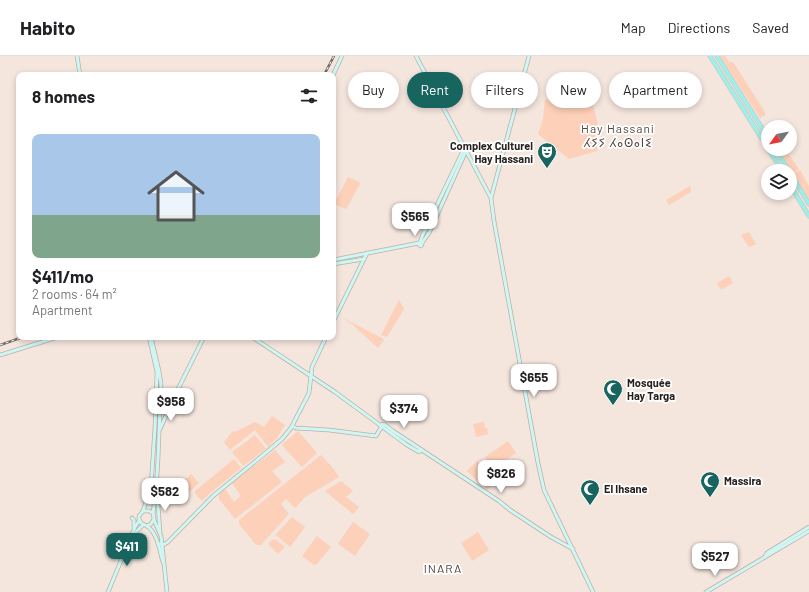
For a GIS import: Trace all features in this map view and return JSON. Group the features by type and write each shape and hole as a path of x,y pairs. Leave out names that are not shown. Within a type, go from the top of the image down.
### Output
{"main road":[{"path":"710,56 778,164"},
{"path":"717,56 761,127"},
{"path":"797,185 809,204"},
{"path":"797,196 809,216"}],"street":[{"path":"76,56 79,72"},
{"path":"334,72 342,56"},
{"path":"416,56 491,198 544,490 593,592"},
{"path":"491,198 528,57"},
{"path":"336,259 420,243 429,233 463,159 466,149"},
{"path":"420,243 463,151 466,149"},
{"path":"463,159 474,164"},
{"path":"336,316 367,253"},
{"path":"336,263 364,258"},
{"path":"0,356 49,340"},
{"path":"151,340 160,375 159,433 156,490 153,513 154,520 161,536 165,539 172,537"},
{"path":"108,592 139,521 139,516 143,511 151,487 157,385 156,368 151,340"},
{"path":"159,433 170,405 202,340"},
{"path":"256,340 530,523 573,549"},
{"path":"158,544 163,545 168,542 213,496 282,439 292,426 309,393 312,367 325,340"},
{"path":"160,405 164,408 170,405"},
{"path":"292,426 296,428 329,430 376,436 382,425"},
{"path":"156,490 167,592"},
{"path":"143,511 153,513"},
{"path":"132,518 134,530"},
{"path":"147,526 154,520"},
{"path":"139,521 154,532 164,564"},
{"path":"132,537 143,525"},
{"path":"765,557 767,553 809,527"},
{"path":"706,592 809,531"}],"shaded area":[{"path":"720,56 725,56 729,62 733,62 765,112 765,115 760,118"},
{"path":"545,100 546,108 594,108 600,132 598,136 597,151 569,159 538,134 543,119"},
{"path":"781,156 790,156 795,164 786,164"},
{"path":"800,170 809,186 809,199 801,187 805,184 801,186 797,179 797,172"},
{"path":"348,177 359,182 360,184 346,209 336,205 336,200"},
{"path":"690,186 691,192 669,205 666,200"},
{"path":"749,232 756,244 749,247 741,235"},
{"path":"729,276 733,283 721,290 717,283"},
{"path":"399,300 404,309 387,337 381,335"},
{"path":"339,316 384,340 378,348 352,324"},
{"path":"272,416 285,425 277,438 268,447 255,430 230,450 224,442 233,431 235,432 255,422 264,427"},
{"path":"484,422 488,434 476,437 473,424"},
{"path":"298,431 317,453 302,467 282,445"},
{"path":"255,435 266,449 243,466 232,452"},
{"path":"508,441 516,453 493,469 485,457"},
{"path":"275,450 285,462 272,471 282,482 235,519 219,499 219,494 225,489 234,502 241,496 232,483"},
{"path":"321,455 339,477 305,497 295,508 286,499 281,504 289,514 261,545 256,545 239,524 239,520"},
{"path":"234,459 241,468 202,501 194,492"},
{"path":"477,461 497,479 487,490 467,471"},
{"path":"191,474 199,483 183,498 175,489"},
{"path":"341,481 353,491 346,497 359,507 353,514 325,491"},
{"path":"292,517 305,527 290,547 276,534"},
{"path":"353,522 370,534 355,556 338,544"},
{"path":"478,532 489,550 472,561 461,543"},
{"path":"317,536 331,547 317,564 314,565 302,556"},
{"path":"275,539 285,547 278,554 268,544"}],"railway":[{"path":"326,72 334,56"},
{"path":"0,345 16,339"}],"place":[{"name":"Complex Culturel Hay Hassani","path":"547,169"},
{"name":"Mosquée Hay Targa","path":"613,406"},
{"name":"Massira","path":"710,498"},
{"name":"El Ihsane","path":"590,506"}],"district":[{"name":"Hay Hassani ⵃⵢⵢ ⵃⴰⵙⴰⵏⵉ","path":"618,136"},
{"name":"INARA","path":"443,569"}]}
